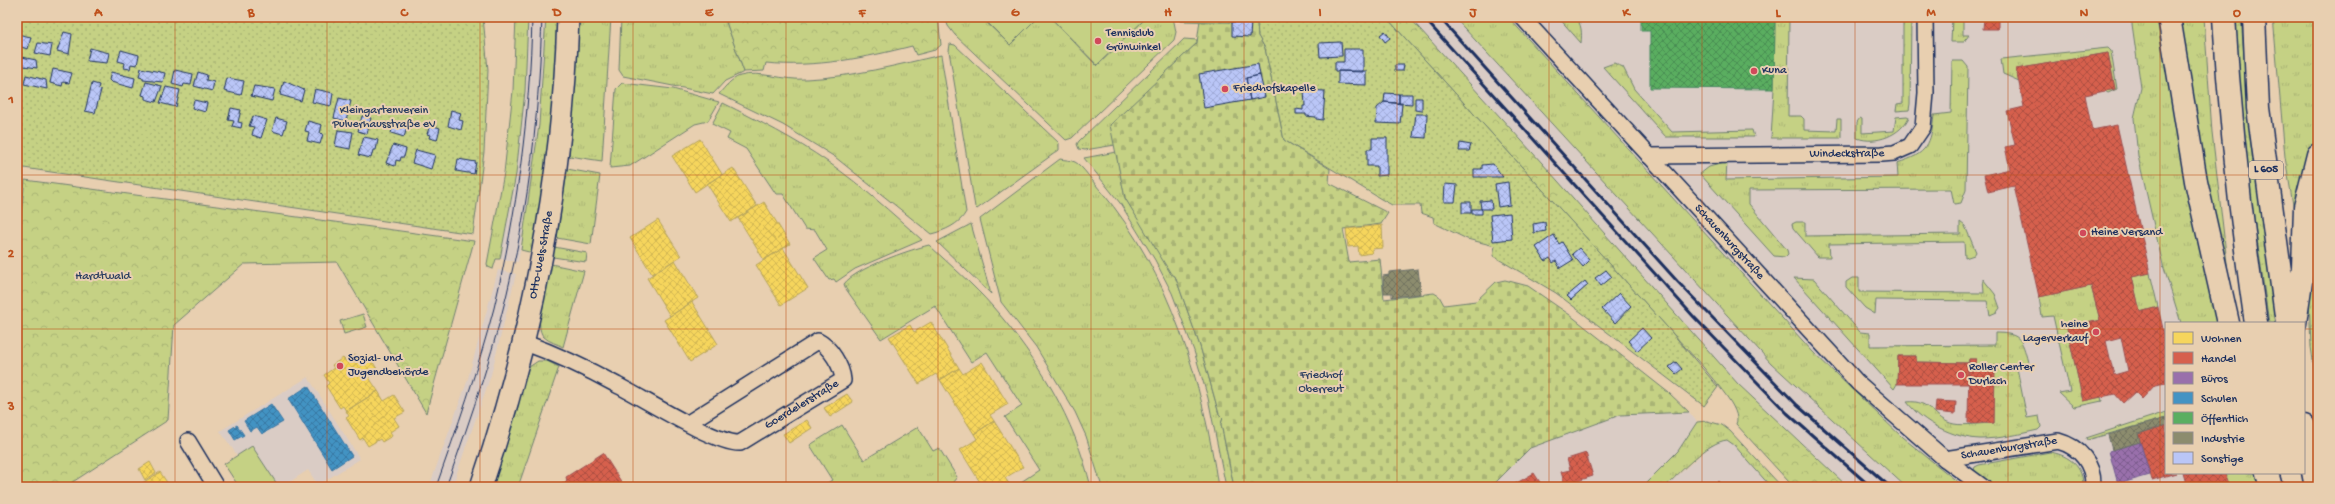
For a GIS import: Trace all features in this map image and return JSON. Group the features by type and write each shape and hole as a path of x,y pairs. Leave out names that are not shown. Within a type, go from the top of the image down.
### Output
{"highway":[{"path":"2170,17 2196,181 2228,322"},
{"name":"L 605","path":"2224,17 2229,110 2243,231 2256,322"},
{"name":"L 605","path":"2254,17 2258,108 2287,322"},
{"path":"2295,322 2302,274 2305,207 2318,155"},
{"path":"2305,431 2316,487"},
{"path":"2267,474 2271,487"},
{"path":"2283,474 2287,487"}],"street":[{"name":"Otto-Wels-Straße","path":"481,487 523,342 544,247 557,173 566,69 568,17"},
{"name":"Schauenburgstraße","path":"1522,17 1858,383 1945,459 1983,487"},
{"name":"Windeckstraße","path":"1649,156 1882,154 1903,150 1910,146 1923,127 1926,94 1925,17"},
{"name":"Goerdelerstraße","path":"523,342 566,358 688,423 730,443 740,443 843,380 842,372 825,345 818,342 688,423"},
{"path":"188,441 216,487"},
{"name":"Schauenburgstraße","path":"1945,459 2058,441 2067,443 2080,452 2089,463 2093,477 2093,487"}],"shaded area":[{"path":"528,17 546,17 545,47 534,168 518,262 500,259 516,174 525,91"},
{"path":"1409,17 1454,17 1771,363 1906,487 1848,487 1738,384 1542,163"},
{"path":"1508,17 2131,17 2141,88 2134,118 2186,322 2165,322 2165,474 2232,474 2236,487 1964,487 1902,437 1813,352"},
{"path":"498,270 516,274 491,375 452,487 429,487 467,382"},
{"path":"308,377 360,459 318,485 308,470 282,487 239,487 224,464 237,455 220,431"},
{"path":"1689,412 1697,422 1678,451 1642,487 1491,487 1530,448 1620,415"},
{"path":"1726,432 1775,487 1665,487"}],"green space":[{"name":"Kleingartenverein Pulverhausstraße eV","path":"17,17 483,17 488,70 484,152 473,234 17,167"},
{"path":"516,17 528,17 525,91 516,174 500,259 496,259 493,269 488,267 487,264 504,173 513,91"},
{"path":"546,17 558,17 550,145 533,253 521,250 539,125"},
{"path":"579,17 611,17 602,161 569,156"},
{"path":"621,17 725,19 744,72 725,81 713,94 623,76 619,70"},
{"path":"667,17 938,17 941,45 935,50 916,55 912,46 840,61 803,64 766,63 764,71 744,72 725,19"},
{"path":"945,17 981,17 1010,45 1038,17 1050,17 1097,66 1147,17 1173,17 1176,32 1174,40 1072,138 1066,140 955,35 948,26"},
{"path":"982,17 1038,17 1010,45"},
{"name":"Tennisclub Grünwinkel","path":"1050,17 1147,17 1097,65"},
{"path":"1181,17 1386,17 1667,327 1718,387 1704,406 1556,293 1493,256 1495,246 1467,239 1434,223 1433,217 1421,213 1420,205 1392,205 1284,140 1265,48 1258,36 1257,23 1181,21"},
{"path":"1386,17 1409,17 1542,163 1738,384 1848,487 1794,487 1789,482 1736,424 1737,418 1731,403 1704,368"},
{"path":"1454,17 1508,17 1813,352 1902,437 1964,487 1906,487 1771,363"},
{"path":"1558,17 1575,17 1581,29 1581,43"},
{"path":"1775,17 1789,17 1788,116 1801,116 1804,119 1804,130 1836,131 1837,119 1841,119 1841,138 1771,138 1774,89"},
{"path":"1903,17 1911,17 1910,104 1909,110 1896,111 1897,104 1903,103"},
{"path":"1952,17 1963,17 1963,35 1969,35 1964,42 1951,42"},
{"path":"2131,17 2165,17 2221,322 2181,322 2163,265 2138,156 2134,118 2141,88"},
{"path":"2175,17 2204,17 2212,132 2233,315"},
{"path":"2235,17 2241,17 2250,138 2277,322 2269,322 2242,134"},
{"path":"2273,17 2318,17 2318,129 2300,209 2294,211 2285,157"},
{"name":"Friedhof Oberreut","path":"1200,20 1257,23 1258,36 1265,48 1284,140 1330,169 1329,183 1388,213 1381,224 1343,229 1349,262 1380,259 1384,299 1434,293 1439,296 1444,305 1476,301 1496,282 1505,280 1528,286 1570,315 1669,393 1689,412 1620,415 1530,448 1491,487 1234,487 1221,424 1223,418 1219,414 1200,346 1175,276 1171,274 1125,198 1110,125 1197,43"},
{"path":"1184,39 1197,40 1197,43 1111,125 1115,145 1085,150 1079,149 1077,144 1079,141"},
{"path":"950,44 955,45 1059,143 1059,150 977,209 975,207 949,51"},
{"path":"2108,48 2111,51 2117,89 2108,93 2105,91 2115,89 2108,53 2017,69 2019,81 2003,74 2001,59"},
{"path":"941,55 966,212 956,223 941,231 931,234 835,157 783,125 719,94 734,79 748,74 789,79 823,78 874,70"},
{"path":"1952,61 1963,61 1968,67 1966,190 1961,203 1954,204 1951,189 1749,190 1749,204 1787,250 1788,254 1785,257 1774,256 1700,174 1709,167 1727,162 1726,180 1898,177 1897,163 1907,160 1922,152 1929,141 1934,115 1951,113"},
{"path":"1614,63 1623,67 1634,89 1672,132 1752,130 1754,137 1666,137 1603,67"},
{"path":"622,83 673,89 719,102 708,121 695,124 630,166 610,168 616,89"},
{"path":"723,103 790,138 828,162 864,190 922,240 855,269 836,282 834,279 829,280 814,258 827,250 815,230 805,229 783,194 776,194 746,149 727,139 730,133 712,124"},
{"path":"1896,117 1909,117 1900,129 1887,137 1872,140 1857,138 1857,122 1860,118 1862,119 1862,133 1894,131"},
{"path":"1116,152 1125,198 1175,276 1200,346 1219,414 1223,418 1221,424 1234,487 1226,487 1208,398 1194,351 1172,293 1155,260 1120,203 1084,158"},
{"path":"1060,159 1072,161 1078,164 1101,191 1125,223 1146,257 1164,293 1180,330 1193,369 1203,408 1218,487 1102,487 1086,436 1075,412 1036,347 1001,302 980,219"},
{"path":"567,169 600,175 591,244 557,238"},
{"name":"Hardtwald","path":"25,180 474,241 426,413 337,262 244,264 174,325 168,420 65,487 17,487 17,247"},
{"path":"2318,190 2318,393 2311,347 2308,276"},
{"path":"1796,222 1805,222 1805,236 1960,234 1960,222 1965,226 1976,252 1974,255 1965,258 1964,242 1829,244 1830,257 1818,257 1793,228 1792,224"},
{"path":"971,224 991,294 937,242"},
{"path":"929,245 986,299 1010,327 1040,369 1065,414 1075,437 1091,487 1024,487 1021,482 1039,470 1005,417 1022,406 987,352 971,362 935,306 881,339 846,289 844,284 850,278 871,266 896,255"},
{"path":"554,247 587,253 586,262 553,257"},
{"path":"551,264 584,271 563,347 546,339 541,331 540,313"},
{"path":"2150,273 2158,307 2140,312 2132,277"},
{"path":"1794,278 1814,279 1860,332 1870,333 1870,346 1995,345 1995,333 2004,333 2016,337 2023,345 2029,366 2017,368 2027,418 2039,416 2041,427 2038,430 2017,435 1980,439 1960,436 1930,423 1907,402 1922,404 1947,422 1958,425 1994,423 1994,370 1987,370 1986,367 1976,367 1976,359 1969,359 1968,363 1916,362 1916,356 1898,356 1897,384 1894,389"},
{"path":"1852,278 1859,278 1859,292 1984,293 1983,279 1995,294 2000,308 1997,312 1990,315 1987,301 1876,300 1875,314 1865,308 1846,287 1846,282"},
{"path":"2091,286 2100,320 2067,328 2083,401 2101,397 2102,401 2074,407 2059,393 2070,391 2053,316 2042,317 2039,297"},
{"path":"363,314 367,327 344,334 340,321"},
{"path":"538,361 547,361 559,367 518,487 491,487 526,369"},
{"path":"2165,412 2165,418 2087,440 2086,438"},
{"path":"1707,421 1722,425 1730,431 1782,487 1771,487 1734,445 1727,440 1711,446 1703,452 1665,487 1642,487 1678,451 1697,422"},
{"path":"842,425 864,460 918,427 933,451 939,448 957,477 949,487 821,487 832,480 810,445"},
{"path":"252,446 277,484 271,487 239,487 224,464"},
{"path":"2050,452 2063,456 2074,463 2081,474 2083,487 1995,487 1974,470 1975,467 1979,465"},
{"path":"2225,474 2259,474 2262,487 2230,487"}],"building: Wohnen":[{"path":"700,139 722,174 695,192 672,156"},
{"path":"733,168 757,206 731,222 707,184"},
{"path":"764,202 790,244 764,260 738,218"},
{"path":"658,220 681,256 652,274 630,238"},
{"path":"1382,225 1383,248 1372,249 1372,253 1359,255 1358,246 1348,247 1346,229"},
{"path":"783,248 808,288 781,305 756,265"},
{"path":"675,260 698,298 670,316 647,278"},
{"path":"692,302 718,344 690,362 664,320"},
{"path":"931,322 959,368 940,380 936,374 919,384 889,337 910,325 914,332"},
{"path":"355,355 362,365 371,359 377,369 368,376 378,391 346,411 343,406 340,408 326,386 329,383 324,375 334,368 332,365 343,358 346,361"},
{"path":"982,362 1008,404 990,415 994,421 974,434 940,380 959,368 963,374"},
{"path":"378,391 384,401 394,395 405,412 394,418 399,426 390,432 392,436 382,442 380,439 368,446 363,438 360,440 346,418 349,416 346,411"},
{"path":"847,394 853,402 830,417 824,408"},
{"path":"807,420 812,428 789,443 783,434"},
{"path":"994,421 1023,467 1005,478 1010,485 1007,487 983,487 960,450 977,439 974,434"},
{"path":"150,462 156,473 145,480 139,469"},
{"path":"160,472 170,487 136,487"}],"building: Handel":[{"path":"1984,17 1998,17 1998,29 1983,29"},
{"name":"Heine Versand","path":"2108,53 2115,89 2085,95 2092,130 2117,125 2150,273 2132,277 2140,312 2158,307 2165,338 2165,383 2155,385 2142,399 2135,392 2123,403 2115,394 2083,401 2067,328 2100,320 2091,286 2039,297 2014,186 1988,192 1984,175 2010,169 2005,147 2015,145 2007,111 2024,107 2016,69","holes":["2121,337 2128,371 2114,375 2106,341"]},
{"path":"1898,356 1916,356 1916,362 1968,363 1968,384 1897,384"},
{"path":"1969,359 1976,359 1976,367 1987,367 1987,370 1995,370 1994,423 1968,423"},
{"path":"1936,401 1956,402 1955,414 1935,412"},
{"path":"2165,425 2165,474 2173,474 2152,480 2138,434"},
{"path":"603,453 622,483 616,487 557,487 567,481 566,477"},
{"path":"1586,453 1593,476 1565,485 1561,472 1570,470 1567,459"},
{"path":"1534,473 1543,487 1517,487 1515,484"},
{"path":"2183,474 2225,474 2230,487 2187,487"},
{"path":"1719,481 1724,487 1713,487"}],"building: Büros":[{"path":"2140,442 2150,475 2118,484 2109,451"}],"building: Schulen":[{"path":"308,386 352,456 332,469 288,399"},
{"path":"271,404 283,422 262,434 257,427 250,431 244,421"},
{"path":"237,425 244,435 235,440 229,430"}],"building: Öffentlich":[{"path":"1641,17 1775,17 1774,89 1650,88 1650,31 1641,31"}],"building: Industrie":[{"path":"1418,269 1421,294 1392,297 1392,293 1384,293 1383,276 1389,275 1389,272"},
{"path":"2165,418 2165,425 2138,434 2140,442 2112,450 2108,435"}],"building: Sonstige":[{"path":"1232,22 1251,22 1250,37 1232,36"},
{"path":"1385,31 1390,38 1385,42 1380,35"},
{"path":"64,32 72,34 69,54 57,51"},
{"path":"17,34 31,37 28,49 17,46"},
{"path":"1341,42 1342,56 1320,57 1319,43"},
{"path":"38,43 52,45 50,56 35,53"},
{"path":"90,48 109,53 107,63 87,61"},
{"path":"1344,49 1363,49 1363,72 1335,71 1335,62 1344,62"},
{"path":"121,50 139,55 137,65 131,64 130,69 124,68 125,63 118,61"},
{"path":"17,56 36,60 37,68 17,65"},
{"name":"Friedhofskapelle","path":"1258,64 1260,75 1246,78 1250,100 1204,108 1199,74"},
{"path":"1395,65 1404,65 1403,71 1395,71"},
{"path":"141,68 165,73 163,82 143,80 143,78 139,77"},
{"path":"53,69 72,73 69,83 63,82 62,86 50,83"},
{"path":"175,70 193,74 191,85 184,84 183,87 172,84"},
{"path":"1338,71 1366,71 1366,85 1338,84"},
{"path":"111,72 135,78 133,88 111,82 109,80"},
{"path":"198,72 207,75 206,80 214,82 212,91 194,86"},
{"path":"26,75 46,80 47,89 24,84"},
{"path":"1260,75 1265,97 1250,100 1246,78"},
{"path":"227,78 244,81 241,95 224,91"},
{"path":"284,81 304,90 301,101 280,95"},
{"path":"146,82 162,86 156,102 145,99 145,96 142,95"},
{"path":"92,83 99,85 98,89 101,90 95,113 85,111"},
{"path":"254,86 275,89 272,101 251,96"},
{"path":"166,87 180,90 176,107 160,103"},
{"path":"315,89 333,93 331,106 312,102"},
{"path":"1304,90 1325,91 1323,120 1316,119 1316,117 1306,116 1306,114 1296,114 1296,109 1303,110 1303,106 1305,106"},
{"path":"1385,93 1399,94 1399,103 1384,102"},
{"path":"1399,94 1412,94 1412,104 1399,103"},
{"path":"339,98 351,101 346,121 334,118"},
{"path":"1415,98 1422,98 1422,111 1415,110"},
{"path":"194,100 207,103 205,112 192,108"},
{"path":"1384,102 1402,104 1400,124 1376,123 1377,108"},
{"path":"231,108 241,110 238,122 242,123 241,128 232,126 234,121 228,120"},
{"path":"451,110 461,113 459,120 463,121 461,130 448,126"},
{"path":"1416,114 1427,114 1426,138 1413,137"},
{"path":"253,116 267,120 261,138 252,135 254,127 249,126"},
{"path":"362,116 371,118 367,134 358,131"},
{"path":"276,118 287,121 283,134 272,131"},
{"path":"308,121 322,125 320,133 323,134 320,144 307,141 309,132 305,131"},
{"path":"394,124 407,128 404,137 391,133"},
{"path":"430,125 440,128 437,140 429,138 430,135 427,134"},
{"path":"338,130 353,132 350,149 335,146"},
{"path":"364,137 378,140 376,150 373,150 371,158 358,155"},
{"path":"1372,138 1387,138 1387,175 1377,176 1377,166 1367,166 1367,149 1372,149"},
{"path":"1460,143 1471,145 1469,151 1459,151"},
{"path":"393,145 406,149 404,157 401,157 400,161 396,160 395,166 386,163"},
{"path":"416,150 435,155 431,169 412,163"},
{"path":"458,159 476,162 474,174 456,171"},
{"path":"1493,164 1503,177 1474,177 1474,169 1482,169 1482,165"},
{"path":"1508,182 1510,205 1498,207 1495,184"},
{"path":"1445,184 1457,185 1455,202 1444,202"},
{"path":"1491,200 1492,209 1481,209 1480,201"},
{"path":"1462,202 1471,202 1471,213 1462,213"},
{"path":"1472,209 1482,209 1482,214 1472,214"},
{"path":"1510,213 1512,239 1493,241 1490,215"},
{"path":"1545,222 1546,231 1534,233 1533,224"},
{"path":"1554,235 1559,244 1562,242 1573,260 1560,268 1556,261 1553,263 1550,258 1545,261 1536,247"},
{"path":"1579,248 1590,260 1583,267 1572,254"},
{"path":"1606,270 1612,277 1601,286 1595,278"},
{"path":"1585,281 1588,285 1571,300 1567,296"},
{"path":"1619,293 1631,306 1615,323 1602,309"},
{"path":"1642,328 1651,338 1637,351 1628,341"},
{"path":"1676,362 1682,369 1676,374 1669,367"}],"tram line":[{"path":"436,487 481,353 494,308 502,272 516,200 521,163 531,54 532,17"},
{"path":"446,487 492,351 507,295 520,236 534,143 542,17"}],"railway":[{"path":"1423,17 1694,317 1787,413 1871,487"},
{"path":"1439,17 1677,281 1797,405 1890,487"}],"place":[{"name":"Tennisclub Grünwinkel","path":"1098,41"},
{"name":"Kuna","path":"1754,71"},
{"name":"Friedhofskapelle","path":"1225,89"},
{"name":"Heine Versand","path":"2083,233"},
{"name":"heine Lagerverkauf","path":"2096,332"},
{"name":"Sozial- und Jugendbehörde","path":"340,366"},
{"name":"Roller Center Durlach","path":"1961,375"}]}
